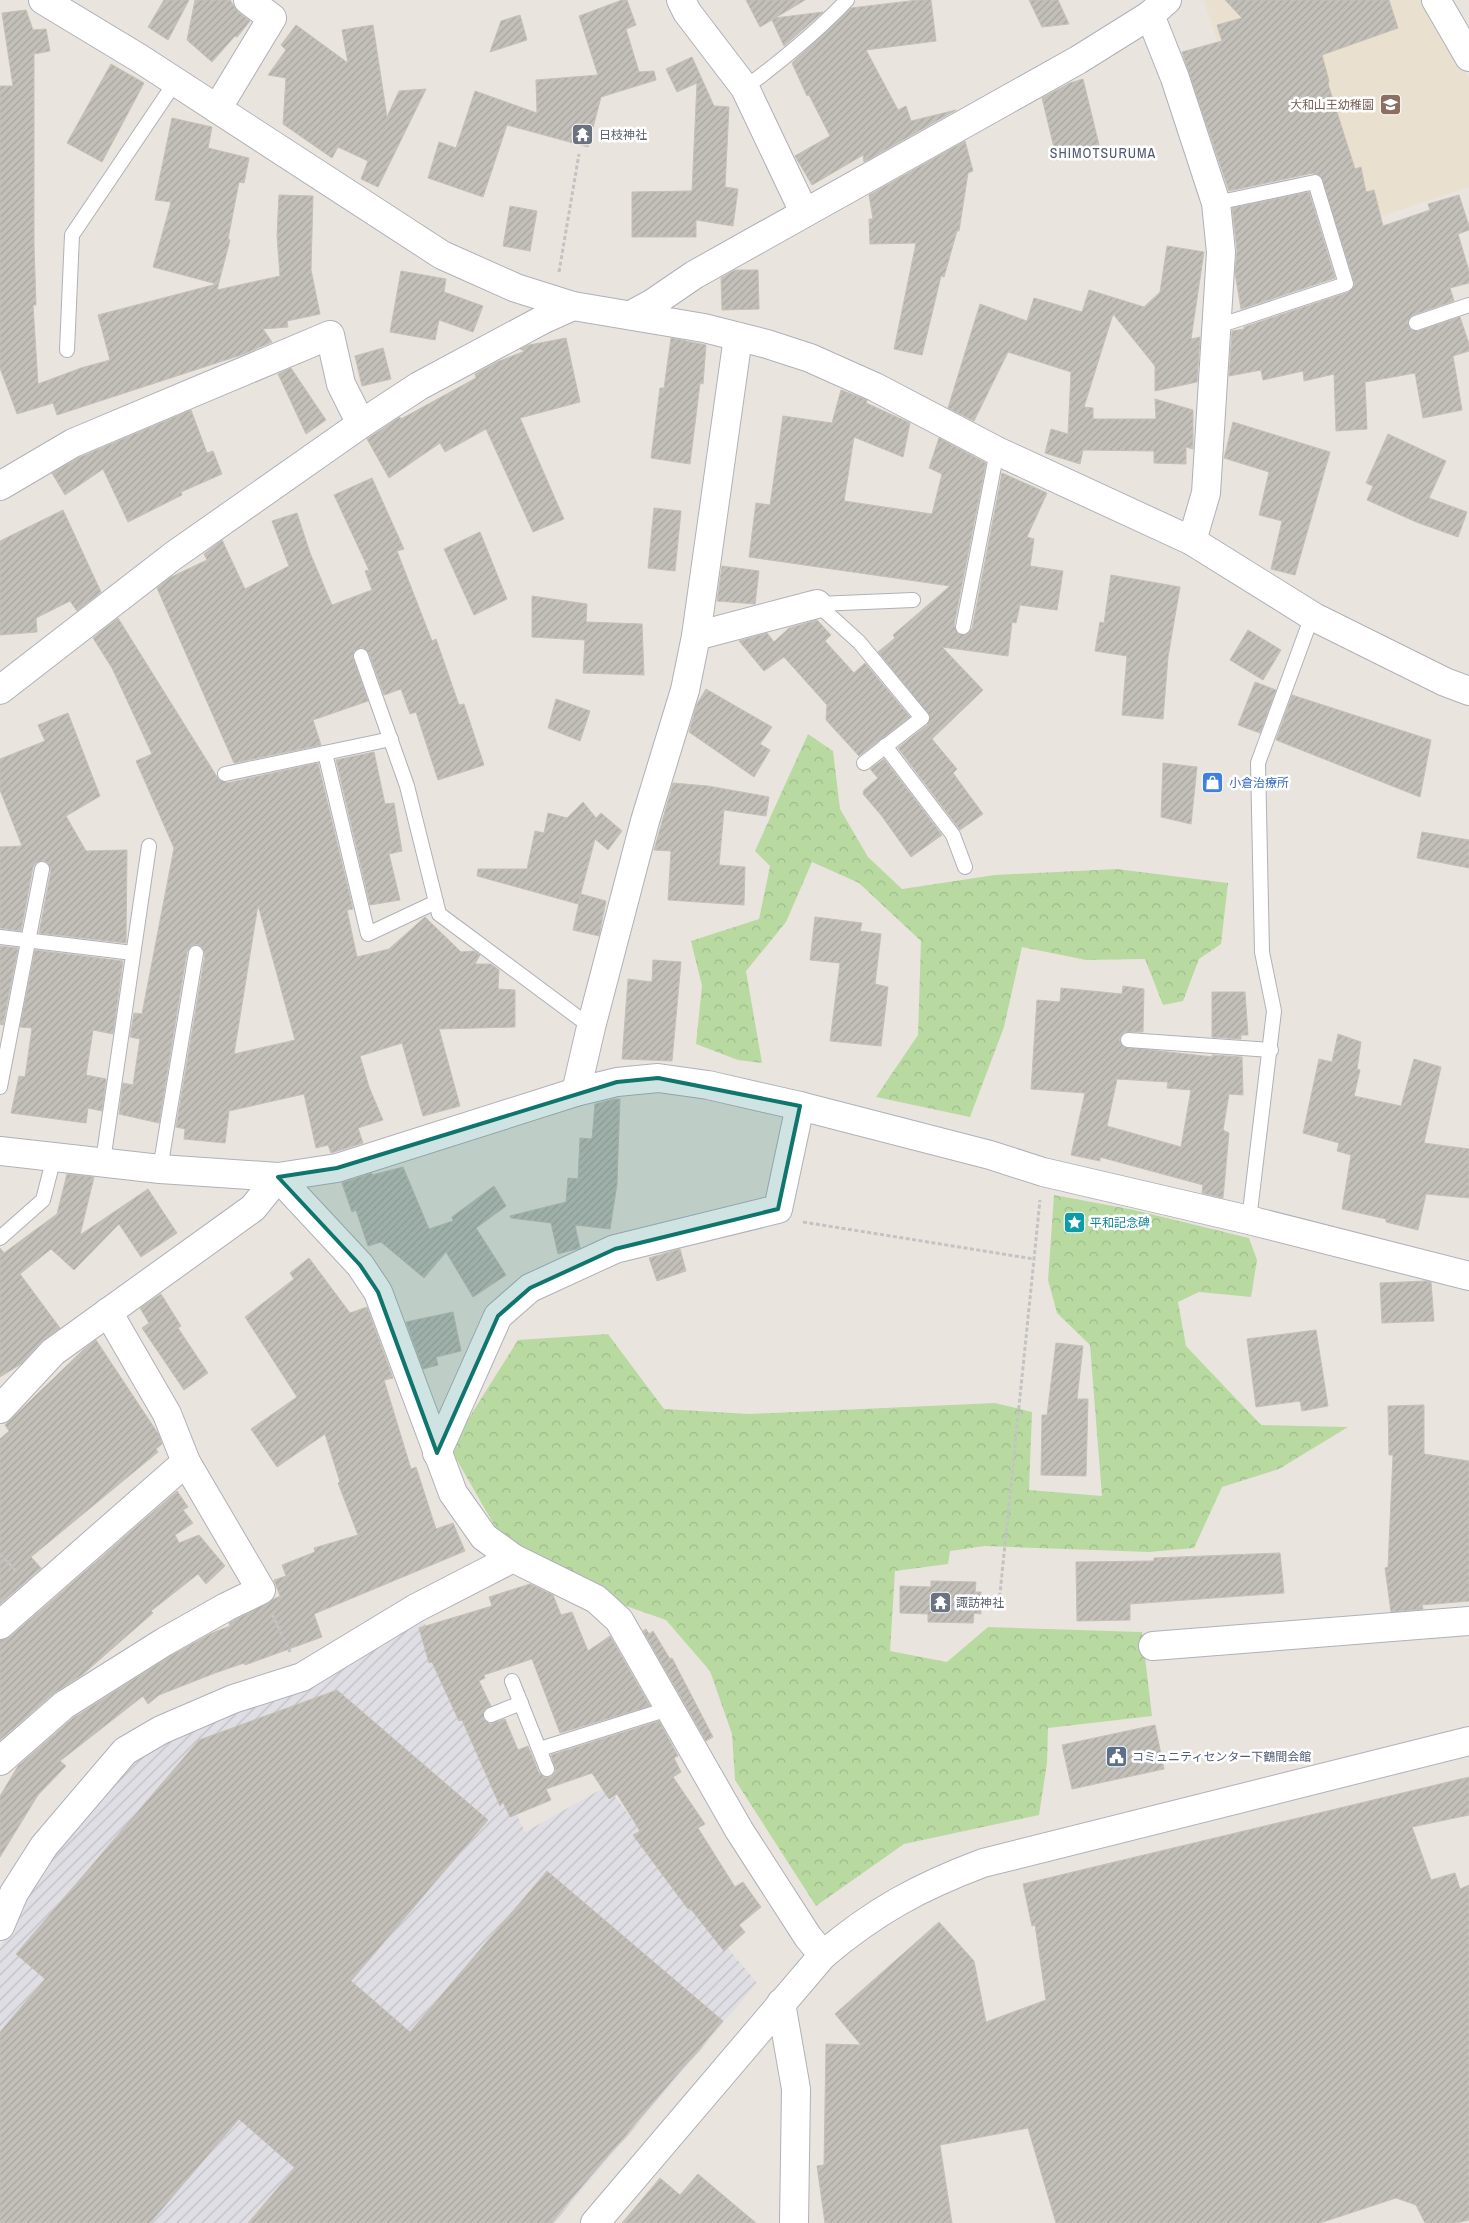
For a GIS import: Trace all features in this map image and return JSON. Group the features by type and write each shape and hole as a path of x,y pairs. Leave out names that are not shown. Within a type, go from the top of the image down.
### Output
{"street":[{"path":"43,0 176,81 442,255 490,278 563,304 704,328 810,358 875,387 997,450 1192,541 1312,616 1445,682 1469,691"},
{"path":"218,109 272,18 248,0"},
{"path":"681,0 687,12 745,88 804,212"},
{"path":"1436,0 1469,57"},
{"path":"631,315 653,303 694,274 1078,60 1158,8 1175,78 1216,203 1221,252 1206,492 1192,541"},
{"path":"0,690 174,556 361,424 419,386 544,319 563,304"},
{"path":"0,486 73,443 330,334 341,384 361,424"},
{"path":"576,1092 591,1027 645,821 685,690 696,636 738,337"},
{"path":"696,636 817,604"},
{"path":"0,1151 160,1168 278,1177 337,1168 576,1092 617,1082 658,1078 708,1086 800,1106 990,1155 1043,1172 1249,1220 1469,1276"},
{"path":"437,1453 498,1316 530,1288 615,1249 778,1209 800,1106"},
{"path":"0,1409 53,1352 253,1208 278,1177"},
{"path":"278,1177 360,1265 378,1292 453,1493 484,1537 513,1558 596,1599 619,1620 668,1709 739,1830 808,1937 823,1955"},
{"path":"0,1761 64,1705 164,1642 226,1607 261,1590 186,1462 167,1414 108,1312"},
{"path":"0,1625 186,1462"},
{"path":"0,1926 14,1894 44,1846 125,1751 161,1730 232,1699 302,1677 416,1608 513,1558"},
{"path":"1153,1646 1469,1621"},
{"path":"595,2223 823,1955 854,1929 899,1900 944,1878 983,1863 1469,1741"},
{"path":"781,2003 796,2089 794,2223"}],"lane":[{"path":"745,88 783,59 832,16 847,0"},
{"path":"67,350 72,235 176,81"},
{"path":"1216,203 1315,182 1346,284 1216,327"},
{"path":"1416,323 1469,305"},
{"path":"963,627 997,450"},
{"path":"817,604 913,600"},
{"path":"817,604 859,642 922,718 864,762"},
{"path":"1249,1220 1271,1050 1274,1011 1262,952 1258,763 1312,616"},
{"path":"361,656 406,786 439,914 591,1027"},
{"path":"225,774 391,739"},
{"path":"885,746 953,835 965,867"},
{"path":"325,753 368,934 436,902"},
{"path":"103,1161 149,846"},
{"path":"0,1087 42,869"},
{"path":"0,936 133,953"},
{"path":"160,1168 196,952"},
{"path":"1128,1040 1271,1050"},
{"path":"0,1238 43,1200 54,1157"},
{"path":"512,1681 548,1769"},
{"path":"491,1715 521,1703"},
{"path":"540,1749 668,1709"}],"path":[{"path":"563,304 579,154"},
{"path":"986,1605 999,1603 1043,1172"},
{"path":"778,1209 807,1224 1034,1259"},
{"path":"261,1590 302,1677"}],"highlighted area":[{"path":"658,1078 800,1106 778,1209 615,1249 530,1288 498,1316 437,1453 378,1292 360,1265 278,1177 337,1168 617,1082"}],"shaded area":[{"path":"1204,0 1427,0 1443,23 1469,79 1469,187 1337,231 1317,168 1246,132"},
{"path":"422,1618 525,1832 607,1786 732,1953 757,1983 554,2223 0,2223 0,1949 23,1896 130,1761 185,1730"}],"green space":[{"path":"808,734 833,751 840,809 868,857 902,889 995,875 1117,869 1228,883 1221,944 1199,959 1183,1001 1163,1005 1145,959 1086,960 1022,947 1004,1027 970,1117 876,1097 918,1035 921,941 859,883 812,862 786,922 746,971 762,1063 738,1060 696,1044 702,986 691,941 759,919 770,866 755,851"},
{"path":"1054,1195 1134,1210 1249,1238 1257,1260 1251,1297 1199,1292 1178,1302 1186,1346 1261,1425 1348,1427 1279,1469 1222,1487 1194,1548 1149,1552 985,1546 950,1551 948,1564 895,1571 890,1651 947,1662 988,1627 1142,1632 1152,1716 1048,1728 1047,1763 1039,1815 904,1844 816,1906 735,1780 732,1734 710,1671 666,1620 626,1606 513,1558 450,1448 518,1340 608,1334 664,1409 749,1414 995,1403 1032,1412 1029,1490 1102,1496 1090,1345 1057,1313 1048,1280"}],"building":[{"path":"164,0 189,0 168,40 148,27"},
{"path":"195,0 230,0 238,12 250,21 212,62 187,40"},
{"path":"622,0 627,0 636,25 626,29 639,72 654,71 656,80 601,97 588,147 507,125 483,197 428,178 439,142 456,148 475,91 537,113 536,80 598,75 579,16"},
{"path":"746,0 805,0 775,18 823,12 784,46 772,20 760,27"},
{"path":"931,0 936,41 866,50 898,110 906,106 911,121 956,110 864,162 863,155 812,185 795,156 830,136 809,95 807,96 792,63 851,8"},
{"path":"1029,0 1058,0 1069,24 1042,27"},
{"path":"1225,0 1389,0 1398,28 1322,55 1329,81 1328,84 1355,169 1361,167 1366,192 1374,190 1383,226 1430,210 1428,204 1459,195 1469,226 1469,230 1458,234 1469,271 1469,283 1450,288 1454,301 1413,315 1407,322 1411,330 1418,331 1460,317 1469,344 1469,351 1453,356 1462,410 1423,418 1415,373 1365,382 1367,429 1336,431 1334,374 1304,381 1303,371 1263,380 1261,370 1229,376 1232,331 1244,329 1244,327 1349,292 1355,285 1321,176 1313,173 1229,191 1182,52 1222,41 1217,25 1242,18"},
{"path":"26,10 33,30 46,29 50,51 34,54 34,244 36,305 33,305 38,384 81,368 110,360 98,315 217,284 153,267 171,202 155,200 172,118 212,127 208,148 249,158 244,183 239,182 228,239 230,240 217,290 280,276 277,236 279,195 313,196 311,270 320,314 287,321 288,327 263,329 272,342 244,354 57,415 53,403 17,414 0,368 0,86 13,86 2,13"},
{"path":"520,15 527,40 490,52 501,21"},
{"path":"296,25 348,63 342,30 373,25 387,117 399,91 426,89 378,187 361,179 368,161 338,147 332,158 283,124 286,78 268,75 286,50 281,45"},
{"path":"692,57 714,106 729,107 725,187 738,189 733,226 696,220 696,237 632,237 632,192 692,191 697,83 677,92 666,69"},
{"path":"111,64 144,83 102,162 67,143"},
{"path":"1083,79 1100,149 1057,160 1042,98 1070,83"},
{"path":"965,141 973,171 968,173 959,231 957,231 944,277 941,276 922,355 894,349 916,243 870,244 869,219 873,219 869,195"},
{"path":"1309,192 1335,278 1241,309 1235,273 1237,250 1232,208"},
{"path":"510,206 537,211 530,251 503,246"},
{"path":"1167,246 1204,252 1191,339 1200,337 1197,382 1155,391 1155,366 1113,314 1084,407 1093,408 1093,419 1156,419 1155,399 1193,410 1193,449 1186,447 1186,464 1154,463 1154,451 1083,450 1080,464 1045,453 1051,429 1068,434 1071,372 1008,352 974,421 948,408 980,304 1027,321 1034,298 1082,312 1089,290 1144,307 1160,292"},
{"path":"735,270 758,270 759,309 722,310 721,278"},
{"path":"401,271 446,279 444,292 483,306 473,332 439,320 435,340 390,332"},
{"path":"566,338 580,402 520,418 564,519 533,532 486,429 445,452 440,443 389,478 367,439 400,417 401,419 476,378 475,374 497,362 525,351 520,349 529,345"},
{"path":"671,338 706,345 703,384 700,383 690,464 651,458 660,388 664,388"},
{"path":"383,348 391,379 362,386 355,356"},
{"path":"291,368 326,420 306,434 278,374"},
{"path":"841,390 867,400 866,403 910,423 903,457 854,437 844,501 932,514 942,474 929,468 939,438 986,463 954,625 958,634 966,635 972,629 1002,473 1047,493 1027,537 1034,539 1030,566 1063,571 1057,610 1020,605 1016,623 1012,622 1008,656 942,647 983,690 932,739 957,769 953,773 983,814 960,830 898,748 927,725 930,716 878,652 895,638 893,635 950,586 749,557 756,503 770,505 783,416 832,423"},
{"path":"191,410 207,453 213,451 222,474 181,492 182,495 128,522 103,469 65,495 52,473 80,457"},
{"path":"1233,422 1330,452 1295,575 1271,569 1282,521 1259,515 1269,472 1224,458"},
{"path":"1388,434 1446,461 1429,498 1467,512 1458,537 1416,522 1367,500 1373,486 1366,483"},
{"path":"372,478 404,549 397,551 432,641 436,639 459,705 464,704 484,765 438,780 416,712 410,714 401,689 384,695 369,653 362,647 354,651 353,658 368,701 313,720 321,745 234,763 157,588 169,578 207,560 204,554 222,540 245,589 289,566 272,521 297,513 310,553 332,605 372,590 365,571 369,570 334,495"},
{"path":"654,508 681,511 675,571 648,568"},
{"path":"63,510 101,592 77,611 70,601 36,618 37,632 0,635 0,541"},
{"path":"480,532 507,599 474,615 444,549"},
{"path":"722,566 759,571 755,604 717,601"},
{"path":"1111,575 1180,587 1168,657 1163,719 1122,715 1127,656 1095,651 1100,622 1104,623"},
{"path":"532,596 587,604 586,622 642,624 644,675 583,673 585,640 532,637"},
{"path":"118,618 219,780 227,783 318,763 353,909 347,910 357,957 389,949 425,917 461,952 474,951 480,955 475,964 491,964 499,970 498,989 515,990 515,1027 439,1029 460,1106 423,1116 402,1043 360,1056 369,1087 383,1120 358,1128 363,1143 331,1153 328,1145 316,1148 304,1094 229,1111 225,1143 184,1139 185,1129 176,1127 205,954 202,947 197,944 190,947 187,952 159,1123 119,1114 123,1083 133,1085 140,1039 130,1037 134,1013 142,1014 174,848 136,761 152,754 112,668 93,638","holes":["258,905 295,1040 234,1054"]},
{"path":"817,620 831,635 825,641 854,673 865,663 910,717 859,756 826,720 827,705 784,657 764,671 739,641 767,633 774,642 789,628"},
{"path":"1248,630 1281,650 1263,680 1230,660"},
{"path":"1255,682 1276,690 1260,733 1238,725"},
{"path":"706,689 772,727 760,744 770,750 754,777 689,732 697,704"},
{"path":"1292,695 1431,740 1420,797 1276,740"},
{"path":"556,699 590,711 580,741 548,728"},
{"path":"68,713 100,796 66,816 86,851 127,850 126,943 39,933 51,870 48,863 43,860 36,863 33,867 21,931 0,928 0,847 22,846 0,790 0,759 45,741 38,725"},
{"path":"374,752 385,804 394,803 402,851 389,854 400,900 370,905 336,760"},
{"path":"884,759 942,835 911,857 881,815 863,794 864,790 878,778 870,769"},
{"path":"1163,763 1197,767 1191,824 1161,817"},
{"path":"673,783 708,786 769,797 766,816 724,810 719,865 745,867 744,905 668,900 671,851 654,850"},
{"path":"583,802 596,818 601,813 622,831 608,850 595,839 578,904 477,876 478,869 527,869 535,831 544,833 548,813 567,818"},
{"path":"1422,832 1469,840 1469,868 1417,858"},
{"path":"581,894 606,901 599,936 573,930"},
{"path":"815,917 862,923 860,931 881,934 875,984 888,987 881,1046 830,1041 840,963 810,960"},
{"path":"0,946 18,948 3,1025 0,1024"},
{"path":"35,950 123,961 113,1034 93,1030 86,1075 106,1079 102,1111 88,1108 86,1123 11,1113 19,1076 25,1077 32,1028 20,1027"},
{"path":"653,960 681,962 672,1061 622,1059 628,979 652,982"},
{"path":"1123,986 1144,989 1143,1032 1124,1032 1119,1040 1124,1047 1213,1057 1212,1055 1242,1057 1243,1095 1229,1094 1223,1130 1229,1133 1223,1198 1202,1193 1203,1185 1100,1157 1100,1161 1071,1155 1085,1093 1031,1089 1037,1000 1060,1002 1061,988 1122,994","holes":["1117,1079 1168,1082 1167,1088 1191,1090 1181,1147 1107,1126"]},
{"path":"1212,992 1245,992 1248,1035 1241,1035 1241,1039 1212,1037"},
{"path":"1338,1034 1361,1042 1357,1069 1360,1070 1354,1096 1401,1106 1414,1059 1441,1067 1424,1143 1469,1149 1469,1198 1426,1194 1418,1230 1386,1222 1386,1219 1342,1209 1351,1155 1337,1151 1339,1143 1303,1133 1319,1059 1332,1062"},
{"path":"620,1099 617,1184 610,1229 575,1225 580,1248 558,1254 551,1223 511,1218 510,1216 566,1202 568,1178 578,1179 580,1138 592,1139 595,1104"},
{"path":"403,1167 429,1229 453,1221 452,1217 494,1186 506,1206 476,1228 506,1275 473,1297 446,1252 424,1278 381,1242 368,1246 356,1210 352,1212 342,1183 372,1173 372,1175"},
{"path":"67,1174 94,1177 80,1235 148,1189 177,1233 141,1257 119,1224 74,1270 51,1249 20,1274 60,1328 42,1341 21,1364 0,1377 0,1248 4,1253 57,1214"},
{"path":"680,1249 686,1271 657,1281 649,1258"},
{"path":"309,1258 350,1313 367,1307 393,1378 384,1380 411,1469 416,1467 436,1529 453,1523 465,1551 314,1614 322,1637 245,1665 244,1663 215,1673 159,1695 148,1704 143,1696 60,1761 66,1766 38,1795 0,1857 0,1796 18,1766 73,1718 172,1655 212,1633 230,1626 229,1623 280,1596 274,1580 286,1576 282,1565 315,1552 314,1548 358,1535 338,1483 340,1482 325,1434 277,1467 251,1429 297,1397 245,1317 294,1279 290,1273"},
{"path":"1431,1282 1434,1321 1382,1323 1380,1283"},
{"path":"161,1294 181,1326 178,1328 208,1373 184,1390 142,1328 149,1323 140,1308"},
{"path":"453,1312 461,1351 436,1357 438,1365 423,1369 406,1322"},
{"path":"1316,1330 1328,1406 1302,1411 1300,1401 1256,1407 1247,1339"},
{"path":"96,1340 159,1435 162,1444 156,1449 158,1452 31,1557 41,1568 0,1604 0,1439 9,1431 5,1425 83,1350"},
{"path":"1056,1343 1083,1346 1077,1399 1088,1399 1086,1476 1041,1475 1042,1415 1047,1415"},
{"path":"1424,1405 1424,1454 1469,1461 1469,1601 1422,1605 1423,1609 1391,1612 1385,1568 1388,1567 1393,1455 1389,1455 1388,1406"},
{"path":"177,1491 188,1507 183,1510 193,1523 175,1535 179,1543 199,1535 225,1566 206,1584 198,1574 151,1611 153,1613 82,1675 54,1693 0,1740 0,1640 10,1637"},
{"path":"1280,1553 1284,1593 1130,1604 1130,1620 1077,1621 1076,1562 1154,1561 1154,1558"},
{"name":"諏訪神社","path":"931,1581 976,1582 975,1592 981,1592 981,1614 974,1613 973,1623 928,1622 928,1614 900,1613 900,1586 931,1587"},
{"path":"530,1584 553,1595 561,1615 572,1612 588,1651 610,1636 650,1706 560,1733 532,1659 484,1675 485,1678 479,1681 491,1706 484,1710 483,1719 490,1724 505,1719 518,1750 528,1746 539,1773 546,1778 551,1777 556,1771 551,1755 659,1721 678,1756 674,1758 681,1772 673,1777 705,1824 698,1828 735,1887 743,1882 761,1907 739,1925 745,1932 724,1951 690,1908 688,1909 633,1835 640,1831 617,1794 609,1799 592,1773 546,1789 551,1800 510,1817 503,1802 500,1806 462,1720 459,1721 432,1662 429,1663 419,1628 492,1606 489,1597"},
{"path":"646,1629 649,1634 653,1631 670,1659 672,1658 713,1737 706,1741 643,1631"},
{"path":"337,1690 488,1820 351,1981 410,2032 547,1871 723,2021 551,2223 248,2223 295,2168 239,2119 150,2223 0,2223 0,2032 45,1979 16,1954 199,1740"},
{"path":"1155,1725 1164,1769 1072,1789 1062,1745"},
{"path":"1469,1777 1469,1815 1412,1827 1431,1880 1455,1873 1460,1889 1469,1885 1469,2220 1456,2223 1425,2223 1416,2205 1396,2198 1320,2223 1056,2223 1028,2128 940,2145 952,2223 825,2223 817,2166 824,2165 826,2044 861,2045 835,2014 939,1922 974,1961 986,2022 1046,2000 1035,1925 1032,1926 1023,1884"},
{"path":"698,2174 756,2223 622,2223 660,2178 680,2195"}],"place":[{"name":"大和山王幼稚園","path":"1390,105"},
{"name":"日枝神社","path":"583,135"},
{"name":"小倉治療所","path":"1213,783"},
{"name":"平和記念碑","path":"1074,1223"},
{"name":"諏訪神社","path":"940,1603"},
{"name":"コミュニティセンター下鶴間会館","path":"1116,1757"}],"district":[{"name":"SHIMOTSURUMA","path":"1103,153"}]}
